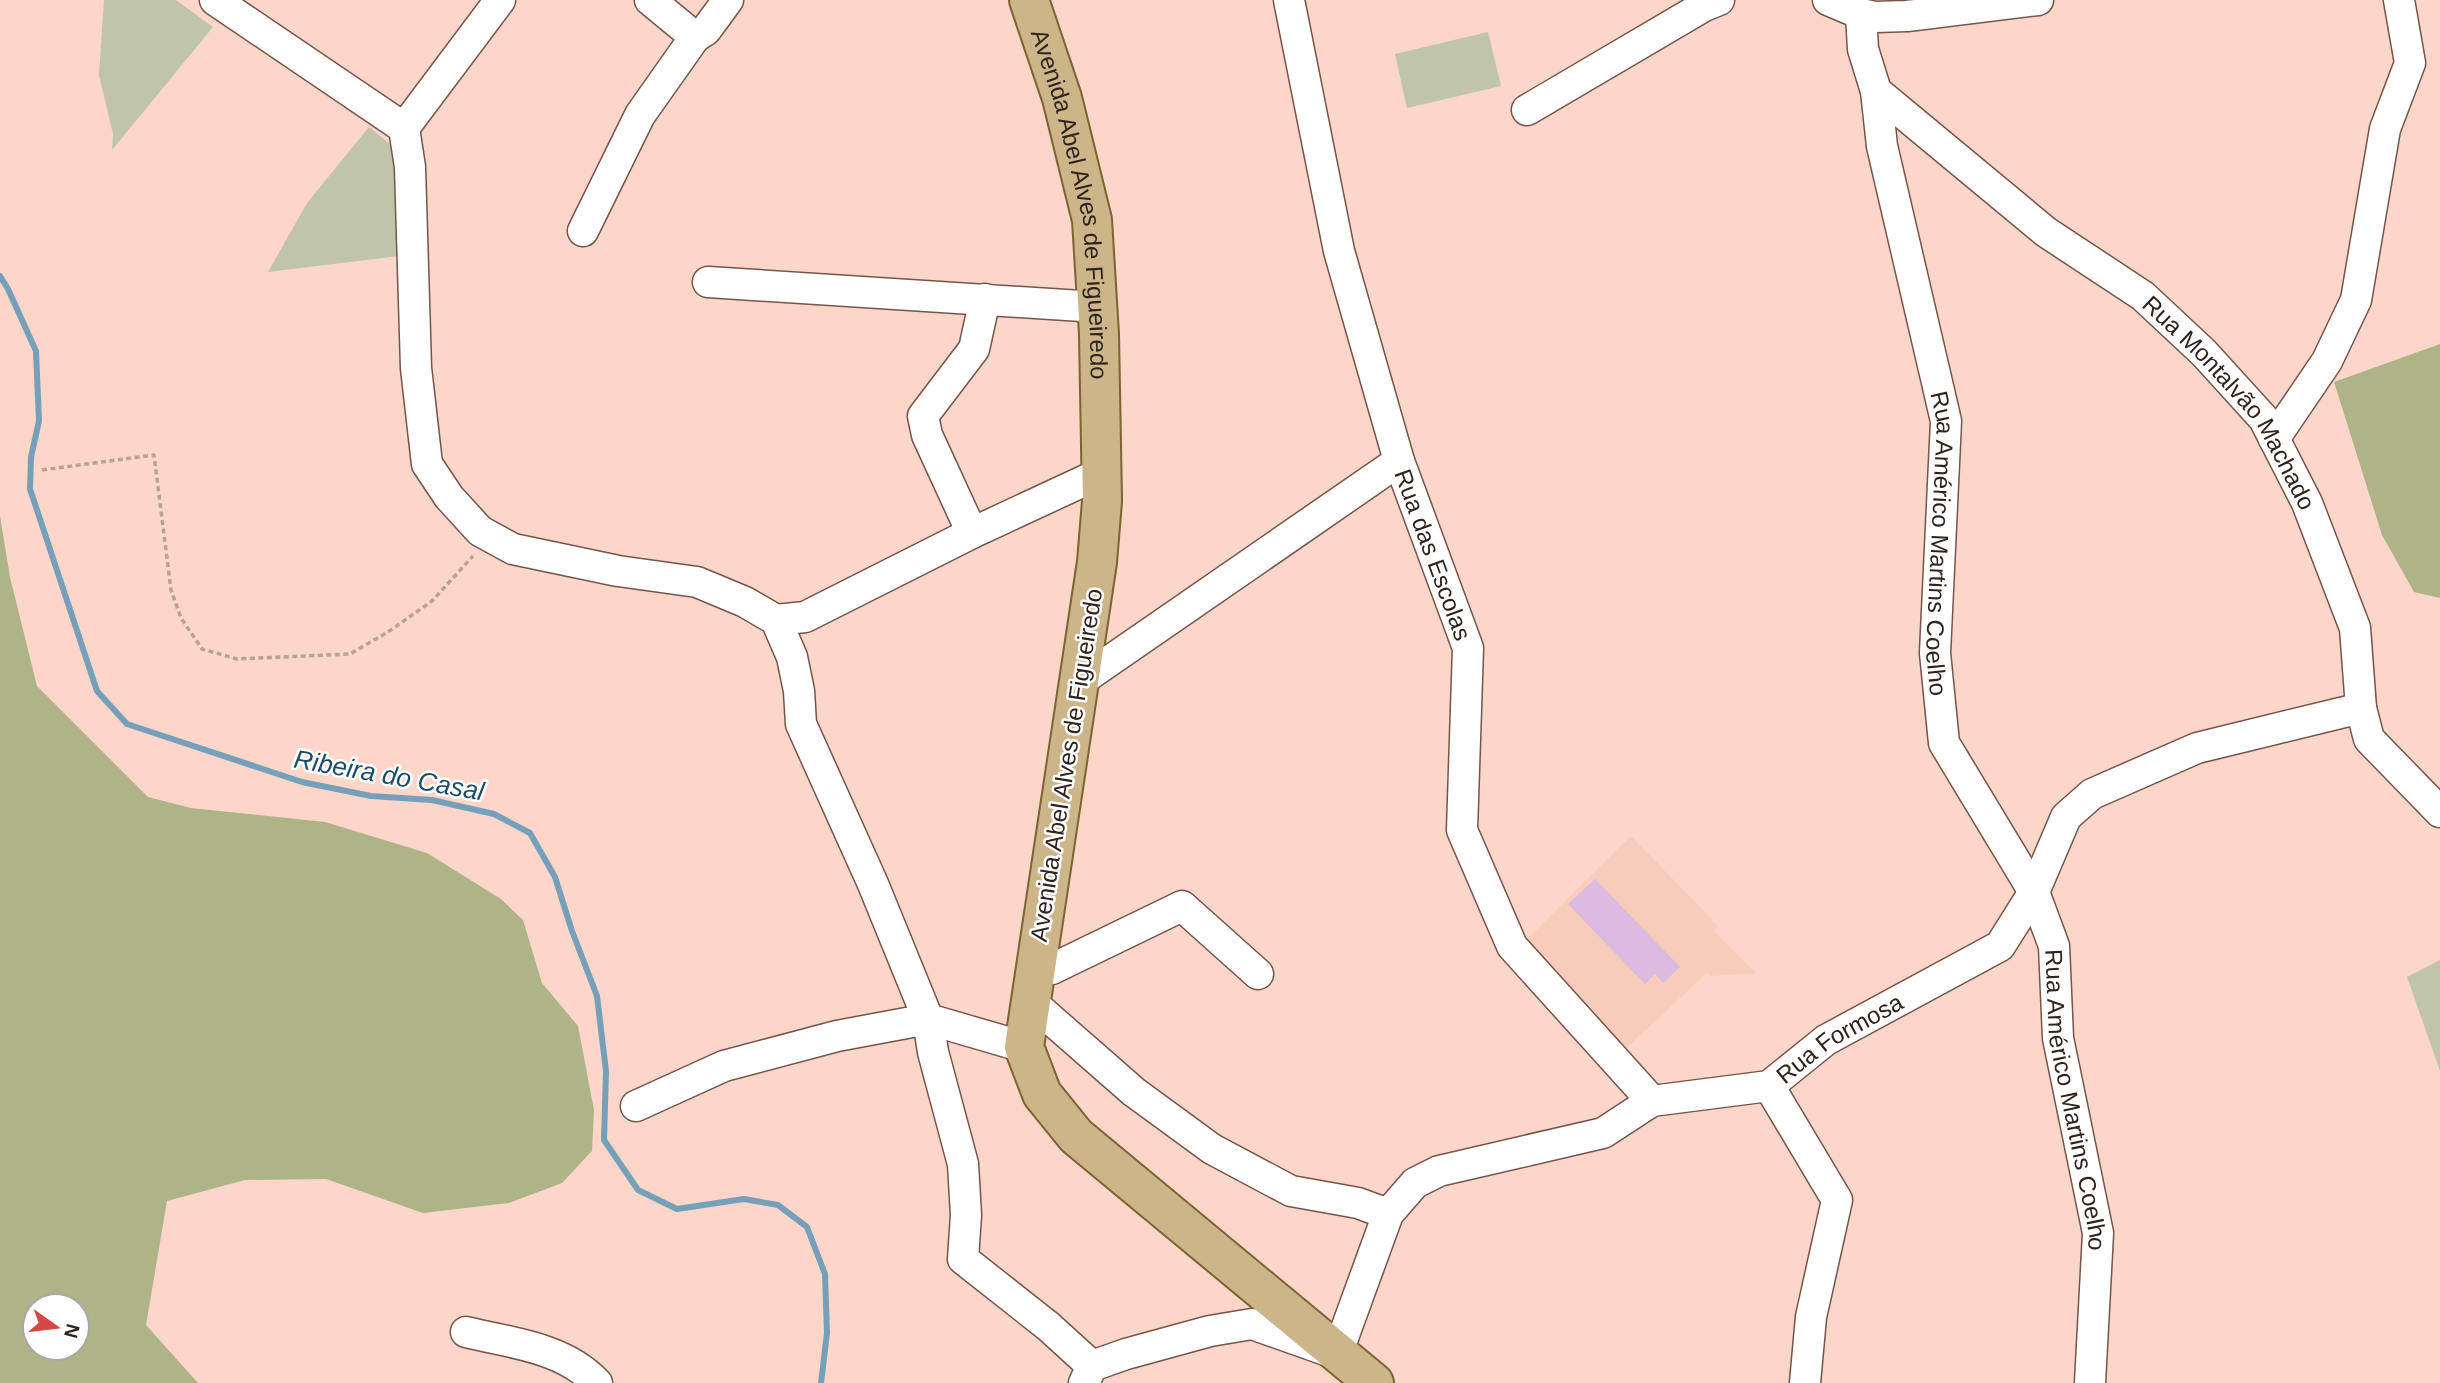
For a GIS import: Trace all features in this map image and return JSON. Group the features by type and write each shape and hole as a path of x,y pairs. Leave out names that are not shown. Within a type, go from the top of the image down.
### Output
{"main road":[{"name":"Avenida Abel Alves de Figueiredo","path":"1029,0 1062,98 1092,220 1101,473 1097,562 1024,1047 1042,1094 1076,1136 1374,1383"}],"street":[{"path":"500,0 404,128 410,167 416,368 428,464 449,497 480,531 513,548 618,571 697,583 745,603 776,620 805,617 972,533 1101,473"},
{"path":"650,0 695,37"},
{"path":"583,231 640,115 695,37 706,30 728,0"},
{"name":"Rua das Escolas","path":"1289,0 1339,251 1399,461 1468,648 1462,830 1512,946 1652,1101"},
{"path":"1828,0 1875,17 1907,16 2038,0"},
{"path":"2274,439 2327,361 2356,300 2385,127 2410,62 2399,0"},
{"path":"218,1 404,128"},
{"path":"1527,110 1709,2"},
{"name":"Rua Américo Martins Coelho","path":"1861,14 1863,49 1876,91 1882,146 1946,421 1935,653 1944,743 2034,892 2054,946 2058,1038 2098,1233 2090,1383"},
{"name":"Rua Montalvão Machado","path":"1876,91 2046,232 2143,296 2204,353 2264,419 2307,503 2355,628 2361,708 2370,739 2440,812"},
{"path":"708,282 1097,307"},
{"path":"972,533 927,435 923,416 974,349 985,299"},
{"path":"1079,682 1399,461"},
{"path":"776,620 792,657 799,691 801,724 873,884 928,1018 933,1052 963,1164 966,1215 963,1259 1048,1325 1088,1375 1126,1353 1210,1331 1252,1325 1338,1354"},
{"name":"Rua Formosa","path":"1338,1354 1388,1214 1415,1183 1439,1171 1604,1133 1652,1101 1769,1086 1826,1040 2000,946 2034,892 2066,817 2092,794 2197,748 2361,708"},
{"path":"1258,974 1182,906 1052,969 1033,983 1134,1092 1212,1149 1291,1191 1358,1203 1388,1214"},
{"path":"636,1106 724,1066 836,1037 928,1018 1024,1047"},
{"path":"1769,1086 1837,1200 1811,1317 1805,1383"},
{"path":"466,1332 551,1352 584,1370 597,1383"}],"path":[{"path":"42,470 153,455 171,590 180,618 202,649 237,659 350,654 388,632 432,601 491,536"}],"shaded area":[{"path":"1631,836 1718,926 1714,931 1756,973 1711,976 1707,973 1624,1050 1526,944 1528,938"}],"green space":[{"path":"104,0 176,0 213,27 112,150 113,134 99,75"},
{"path":"1488,32 1501,86 1407,108 1395,54"},
{"path":"369,127 390,144 399,160 399,256 268,272 307,203"},
{"path":"2440,344 2440,598 2414,592 2382,535 2334,382"},
{"path":"0,516 10,577 37,686 148,797 191,808 325,822 427,853 501,899 523,920 542,983 578,1026 594,1110 592,1151 562,1183 509,1203 423,1213 326,1179 245,1180 167,1201 146,1325 198,1383 0,1383"},
{"path":"2440,960 2440,1071 2407,977"}],"building":[{"path":"1595,879 1680,967 1663,983 1655,974 1645,984 1568,904"}],"waterway":[{"name":"Ribeira do Casal","path":"0,276 36,351 39,421 31,457 30,489 97,691 127,724 302,782 371,796 432,800 494,814 530,833 555,877 597,996 606,1071 604,1140 638,1190 677,1209 744,1199 778,1205 807,1227 825,1274 827,1333 821,1383"}]}
